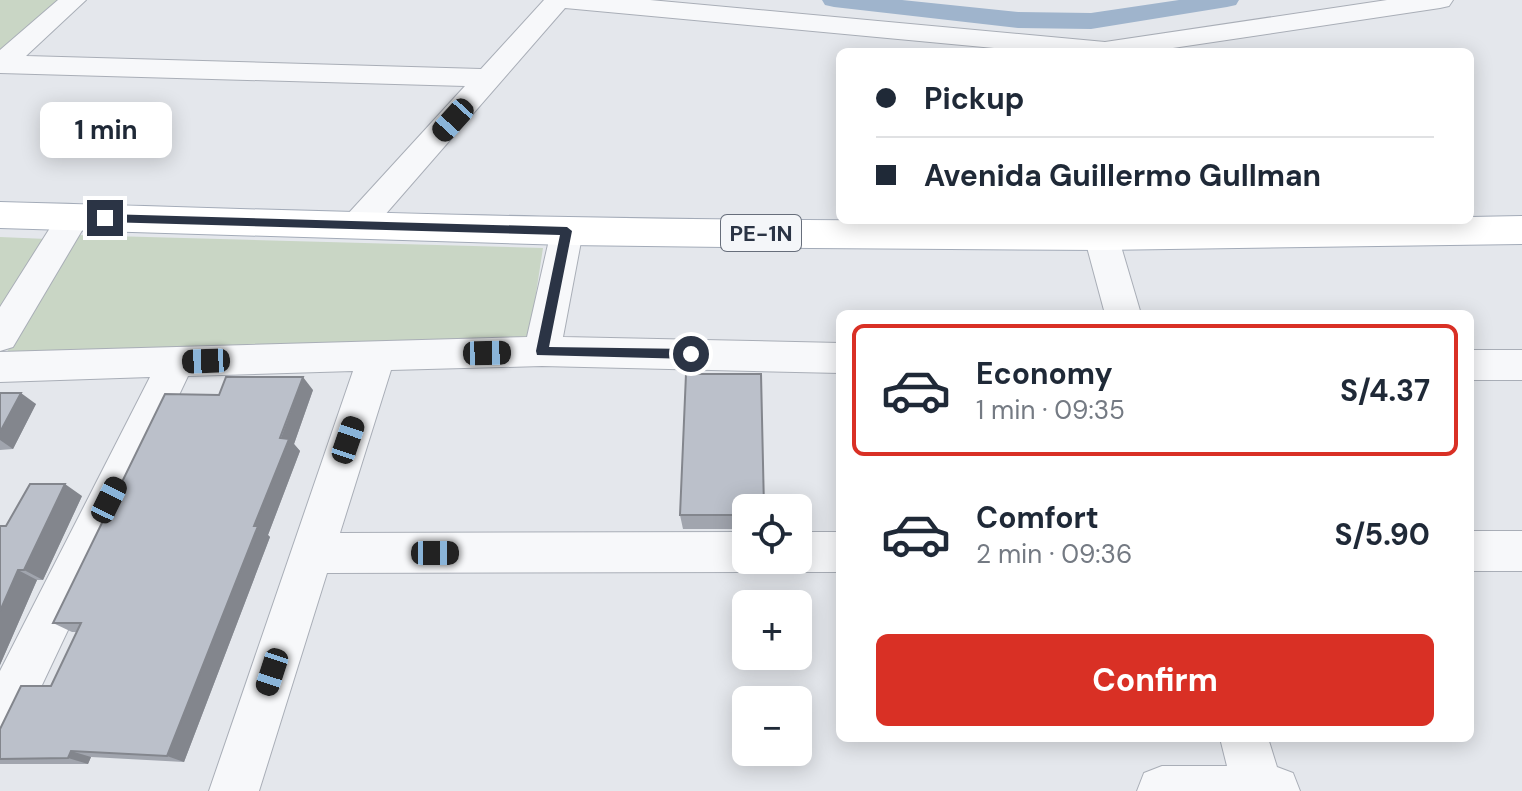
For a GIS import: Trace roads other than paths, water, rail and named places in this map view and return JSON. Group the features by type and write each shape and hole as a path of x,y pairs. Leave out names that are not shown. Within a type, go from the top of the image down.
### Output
{"main road":[{"name":"PE-1N","path":"0,215 567,231 1101,236 1172,226 1522,230"}],"street":[{"path":"0,64 73,0"},
{"path":"358,224 558,0"},
{"path":"565,0 1073,48"},
{"path":"1125,48 1440,0"},
{"path":"0,64 491,78"},
{"path":"0,337 74,217"},
{"path":"542,351 567,231"},
{"path":"1101,236 1122,310"},
{"path":"0,367 542,351 836,358"},
{"path":"234,791 377,356"},
{"path":"0,721 177,361"},
{"path":"1474,365 1522,365"},
{"path":"1474,551 1522,551"},
{"path":"310,553 732,552"},
{"path":"812,552 836,552"},
{"path":"1245,742 1258,791"},
{"path":"1162,791 1275,791"}],"waterway":[{"path":"834,0 1018,20 1091,21 1227,0"}]}
